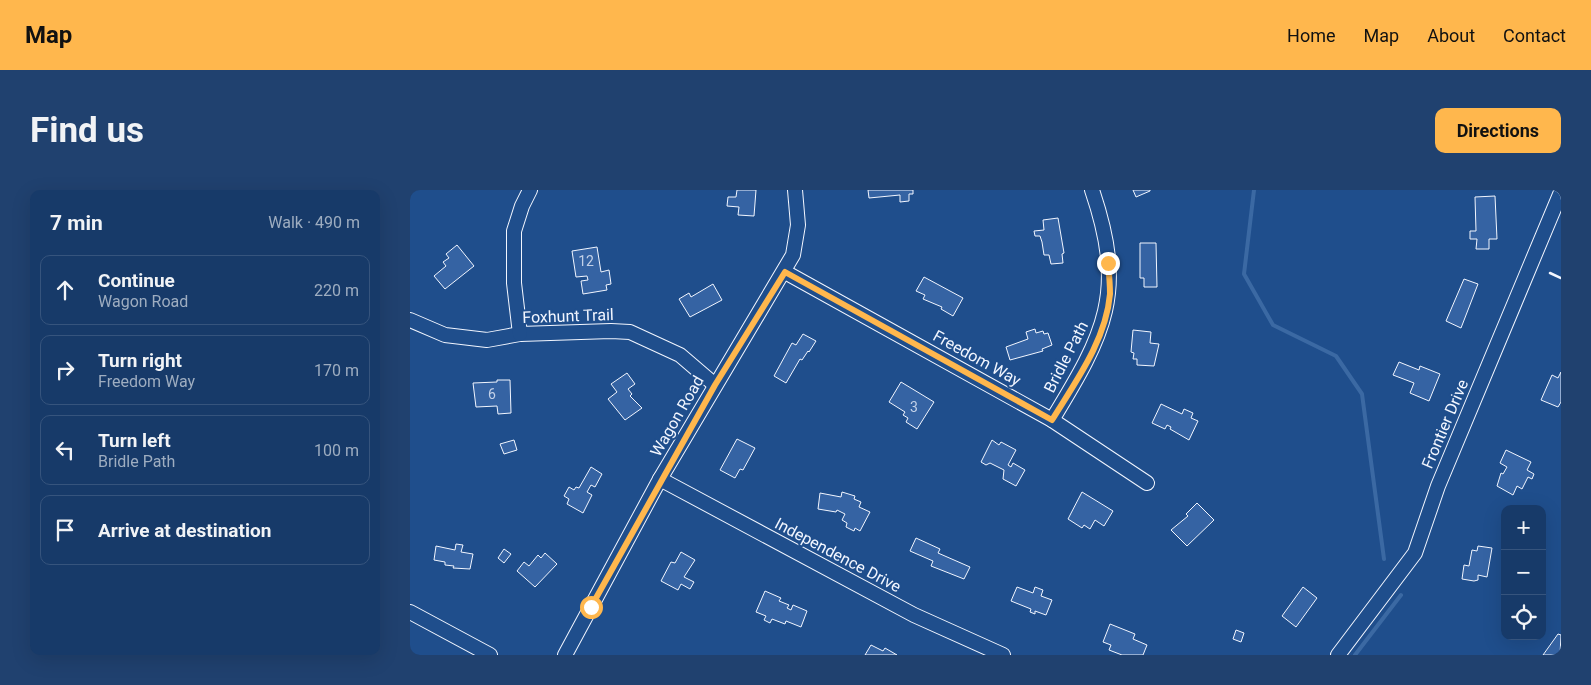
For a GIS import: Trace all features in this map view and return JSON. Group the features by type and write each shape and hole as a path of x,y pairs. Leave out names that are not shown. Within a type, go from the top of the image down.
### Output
{"street":[{"path":"520,334 514,283 514,231 522,206 530,190"},
{"name":"Wagon Road","path":"565,655 660,479 715,385 785,272 793,255 798,232 795,190"},
{"name":"Bridle Path","path":"1052,420 1093,351 1104,323 1110,294 1104,240 1092,190"},
{"name":"Frontier Drive","path":"1338,655 1415,553 1438,486 1561,192"},
{"name":"Freedom Way","path":"785,272 1052,420 1147,483"},
{"name":"Foxhunt Trail","path":"410,320 445,335 487,340 520,334 630,332 680,355 715,385"},
{"name":"Independence Drive","path":"660,479 914,615 1002,655"},
{"path":"410,612 490,655"}],"building":[{"path":"737,190 756,190 754,216 738,215 739,207 727,206 728,197 736,197"},
{"path":"868,190 913,190 913,194 909,194 909,201 900,202 900,195 869,198"},
{"path":"1133,190 1150,190 1150,191 1136,197"},
{"path":"1495,196 1497,239 1489,239 1489,249 1476,249 1477,239 1470,239 1470,231 1476,231 1475,197"},
{"path":"1058,218 1064,253 1062,254 1063,263 1051,264 1049,255 1044,255 1040,236 1035,236 1034,231 1044,230 1043,220"},
{"path":"1140,243 1156,243 1157,287 1144,287 1144,278 1140,278"},
{"path":"457,245 474,266 445,289 434,276 446,266 443,262 449,258 446,254"},
{"path":"597,247 601,272 609,270 611,284 606,285 607,290 583,294 581,281 588,280 587,276 576,277 572,251"},
{"path":"924,277 963,298 953,316 941,309 942,307 923,299 925,295 916,291"},
{"path":"1464,279 1478,284 1461,328 1446,321"},
{"path":"713,284 722,300 690,317 679,299 689,293 691,297"},
{"path":"1035,329 1036,333 1043,331 1044,334 1048,333 1052,345 1042,349 1043,351 1010,360 1006,347 1028,339 1026,332"},
{"path":"1133,330 1151,332 1150,343 1159,344 1154,366 1137,365 1137,359 1133,359 1134,353 1131,352"},
{"path":"803,334 816,341 802,360 800,359 786,383 774,376 792,343 796,345"},
{"path":"1399,362 1419,370 1420,366 1440,374 1429,401 1410,393 1414,383 1393,375"},
{"path":"1561,372 1561,402 1558,407 1541,400 1552,375 1558,378"},
{"path":"627,373 635,384 628,389 632,394 630,396 642,408 625,420 608,399 617,392 611,384"},
{"path":"497,380 510,380 511,413 498,414 497,406 476,407 473,383 497,382"},
{"path":"901,382 934,402 917,429 906,422 908,418 903,415 905,412 889,402"},
{"path":"1161,404 1182,414 1184,409 1193,413 1191,418 1198,421 1189,440 1170,429 1171,427 1167,425 1165,429 1152,423"},
{"path":"737,439 755,448 743,470 740,469 735,478 720,470"},
{"path":"514,440 517,450 504,454 500,444"},
{"path":"992,440 999,445 1001,442 1016,450 1008,465 1011,467 1013,463 1025,470 1016,486 1003,479 1004,470 990,463 986,465 981,462"},
{"path":"1506,450 1531,462 1527,470 1534,474 1532,479 1528,477 1522,489 1517,486 1513,495 1497,486 1501,473 1503,474 1507,467 1500,463"},
{"path":"591,467 602,474 595,487 591,485 587,492 592,495 583,513 567,504 569,499 564,496 569,487 574,490 576,487 579,488"},
{"path":"842,492 855,496 854,499 861,502 859,507 870,512 860,531 855,528 854,531 846,527 847,523 842,520 845,514 837,510 836,512 818,509 820,493 841,497"},
{"path":"1082,492 1113,511 1104,526 1095,520 1090,529 1084,525 1082,528 1068,519"},
{"path":"1197,503 1214,520 1187,546 1171,530 1188,516 1186,514"},
{"path":"916,538 940,549 938,553 970,567 964,579 931,566 933,561 910,551"},
{"path":"456,544 463,545 461,552 473,554 470,569 453,568 454,566 445,565 445,562 434,560 436,546 455,550"},
{"path":"1478,546 1492,548 1487,577 1478,575 1478,580 1474,581 1462,579 1464,565 1469,566 1472,550 1477,551"},
{"path":"504,549 511,554 504,563 498,558"},
{"path":"681,552 695,560 684,577 694,582 690,589 681,584 678,590 661,581 671,562 675,563"},
{"path":"545,553 557,564 535,587 517,571 524,562 529,566 538,555 541,558"},
{"path":"1017,587 1033,593 1035,587 1043,590 1041,596 1052,600 1046,615 1035,611 1035,614 1030,612 1031,609 1011,601"},
{"path":"1303,587 1317,598 1296,627 1282,616"},
{"path":"765,591 781,598 779,601 789,605 787,608 791,610 793,605 807,611 801,627 786,621 785,624 772,619 770,623 764,620 766,616 756,612"},
{"path":"1110,624 1135,634 1133,639 1147,645 1143,655 1122,655 1109,650 1111,645 1103,642"},
{"path":"1236,630 1244,633 1241,642 1233,639"},
{"path":"1558,634 1561,635 1560,655 1543,655"},
{"path":"871,645 883,651 885,648 897,655 865,655"}],"waterway":[{"path":"1254,190 1244,274 1273,325 1336,356 1362,394 1384,559"},
{"path":"1355,655 1401,595"}],"wall":[{"path":"1550,273 1561,278"}],"route":[{"path":"591,607 660,479 715,385 785,272 1052,420 1083,370 1104,323 1110,294 1108,263"}]}
